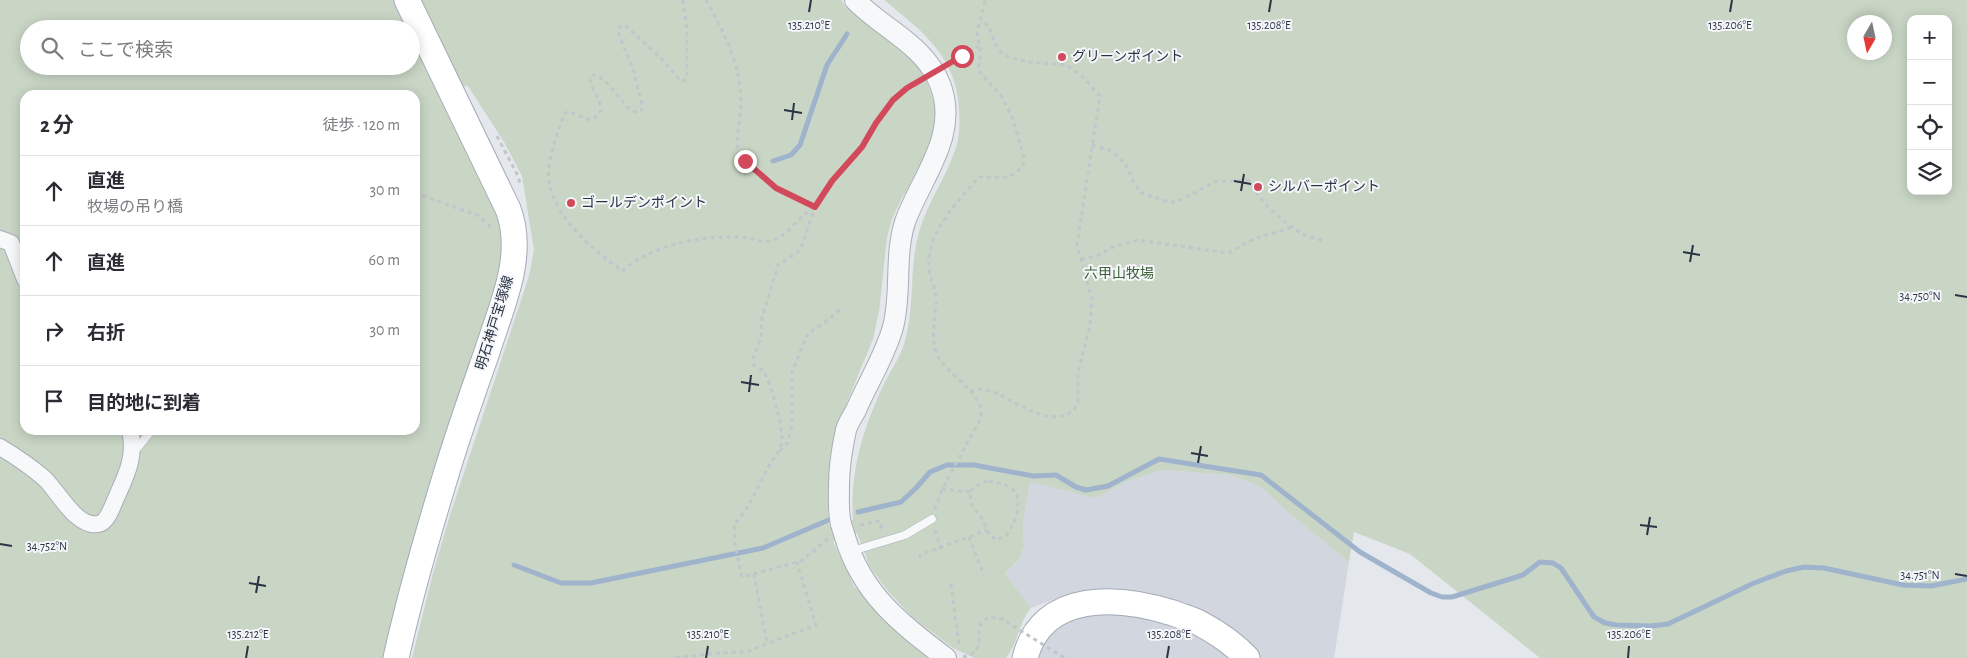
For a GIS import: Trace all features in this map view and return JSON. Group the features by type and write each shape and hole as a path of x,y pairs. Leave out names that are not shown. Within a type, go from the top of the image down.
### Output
{"main road":[{"name":"明石神戸宝塚線","path":"407,0 417,20"},
{"name":"明石神戸宝塚線","path":"396,658 426,542 460,430 506,292 513,261 515,238 511,217 494,178 420,27"},
{"path":"1024,658 1032,637 1039,627 1052,616 1062,610 1099,602 1121,602 1159,609 1200,623 1235,645 1247,658"}],"street":[{"path":"855,0 865,10 906,41 928,62 942,91 946,121 938,154 903,229 899,252 896,311 893,328 884,351 846,429 839,474 839,515 849,534 860,572 877,598 910,630 956,654"},
{"path":"0,239 11,243 15,248 20,264"},
{"path":"0,446 45,479 81,520 97,524 108,515 128,472 133,454 131,435"}],"lane":[{"path":"133,454 148,435"},
{"path":"849,534 905,535 932,519"}],"path":[{"path":"683,0 687,30 687,79 683,81 679,79 661,58 626,26 620,26 618,32 634,72 643,108 640,112 630,111 615,90 600,76 594,75 590,78 590,83 601,104 600,112 596,118 590,120 570,112 565,113 560,124 548,179 554,199 572,227 622,271 631,263 655,250 690,241 721,236 745,237 767,242 774,240 795,226 809,209 815,207"},
{"path":"706,0 728,42 735,61 741,102 738,154 776,188 815,207"},
{"path":"946,481 979,422 981,409 977,399 942,364 933,346 936,297 929,270 929,255 934,238 948,215 979,177 1012,176 1019,171 1025,160 1012,117 1002,97 978,70 981,53 977,34 985,0"},
{"path":"970,391 981,389 994,392 1045,416 1057,417 1066,415 1074,410 1078,395 1078,372 1092,312 1092,299 1077,244 1100,96 1081,75 1066,64 1030,62 1011,58 1002,53 997,48 989,28 981,20"},
{"path":"819,547 797,562 742,578 735,545 734,524 741,517 778,453 783,440 783,431 770,384 764,372 754,365 753,359 760,342 762,318 778,265 798,252 804,243 815,207 832,181 862,147 876,123 893,100 907,88 979,46"},
{"path":"1092,145 1112,151 1125,164 1141,193 1166,201 1176,202 1215,182 1248,180 1254,192 1293,227 1305,235 1325,241"},
{"path":"420,195 477,216 499,233 515,238"},
{"path":"1081,259 1097,256 1115,246 1138,240 1228,252 1254,239 1293,227"},
{"path":"778,453 788,442 792,426 792,372 808,333 823,324 843,307"},
{"path":"942,489 970,492 980,483 989,482 1010,486 1017,495 1018,505 1014,522 1006,536 997,540 989,535 982,519 971,504 970,492"},
{"path":"849,534 880,521"},
{"path":"920,558 920,555 987,530"},
{"path":"969,537 984,576"},
{"path":"676,658 716,653 746,652 816,625 797,562"},
{"path":"754,574 767,643"},
{"path":"950,584 956,654 967,657 979,647 978,629 981,622 989,617 1003,620 1064,658"}],"shaded area":[{"path":"1162,470 1230,475 1261,487 1285,510 1349,562 1334,658 1260,658 1258,655 1085,593 1063,596 1031,608 1005,573 1020,558 1024,548 1023,523 1030,481 1096,498 1125,482"},
{"path":"1092,611 1139,617 1170,626 1196,637 1221,651 1229,658 1038,658 1045,639 1059,623"}],"green space":[{"name":"六甲山牧場","path":"0,0 841,0 846,7 917,64 928,85 935,105 936,123 928,157 902,198 892,219 887,238 879,312 873,339 843,412 831,462 828,513 830,527 853,520 853,485 863,436 882,388 904,344 910,315 916,243 927,209 956,148 959,130 959,108 956,90 944,59 924,34 884,0 1967,0 1967,658 1540,658 1410,554 1354,532 1349,562 1285,510 1261,487 1230,475 1162,470 1125,482 1096,498 1030,482 1023,523 1024,547 1020,558 1005,573 1031,608 1006,658 974,658 953,648 912,617 887,590 870,567 857,533 833,541 854,586 893,628 930,658 412,658 433,573 451,512 529,276 534,250 522,176 504,142 468,86 446,87 504,219 502,273 386,658 0,658"}],"waterway":[{"path":"773,161 791,155 800,145 827,65 847,34"},
{"path":"858,512 901,502 930,472 947,465 974,465 1033,476 1056,475 1076,487 1086,490 1108,486 1159,459 1261,475 1360,552 1431,593 1442,597 1452,597 1523,575 1540,562 1553,563 1561,568 1594,617 1605,623 1617,625 1651,626 1668,624 1754,583 1786,571 1804,567 1824,568 1903,585 1931,586 1967,579"},
{"path":"514,565 561,583 591,583 763,548 831,519"}],"place":[{"name":"グリーンポイント","path":"1062,57"},
{"name":"シルバーポイント","path":"1258,187"},
{"name":"ゴールデンポイント","path":"571,203"}],"route":[{"path":"745,161 776,188 815,207 832,181 862,147 876,123 893,100 907,88 962,56"}]}
